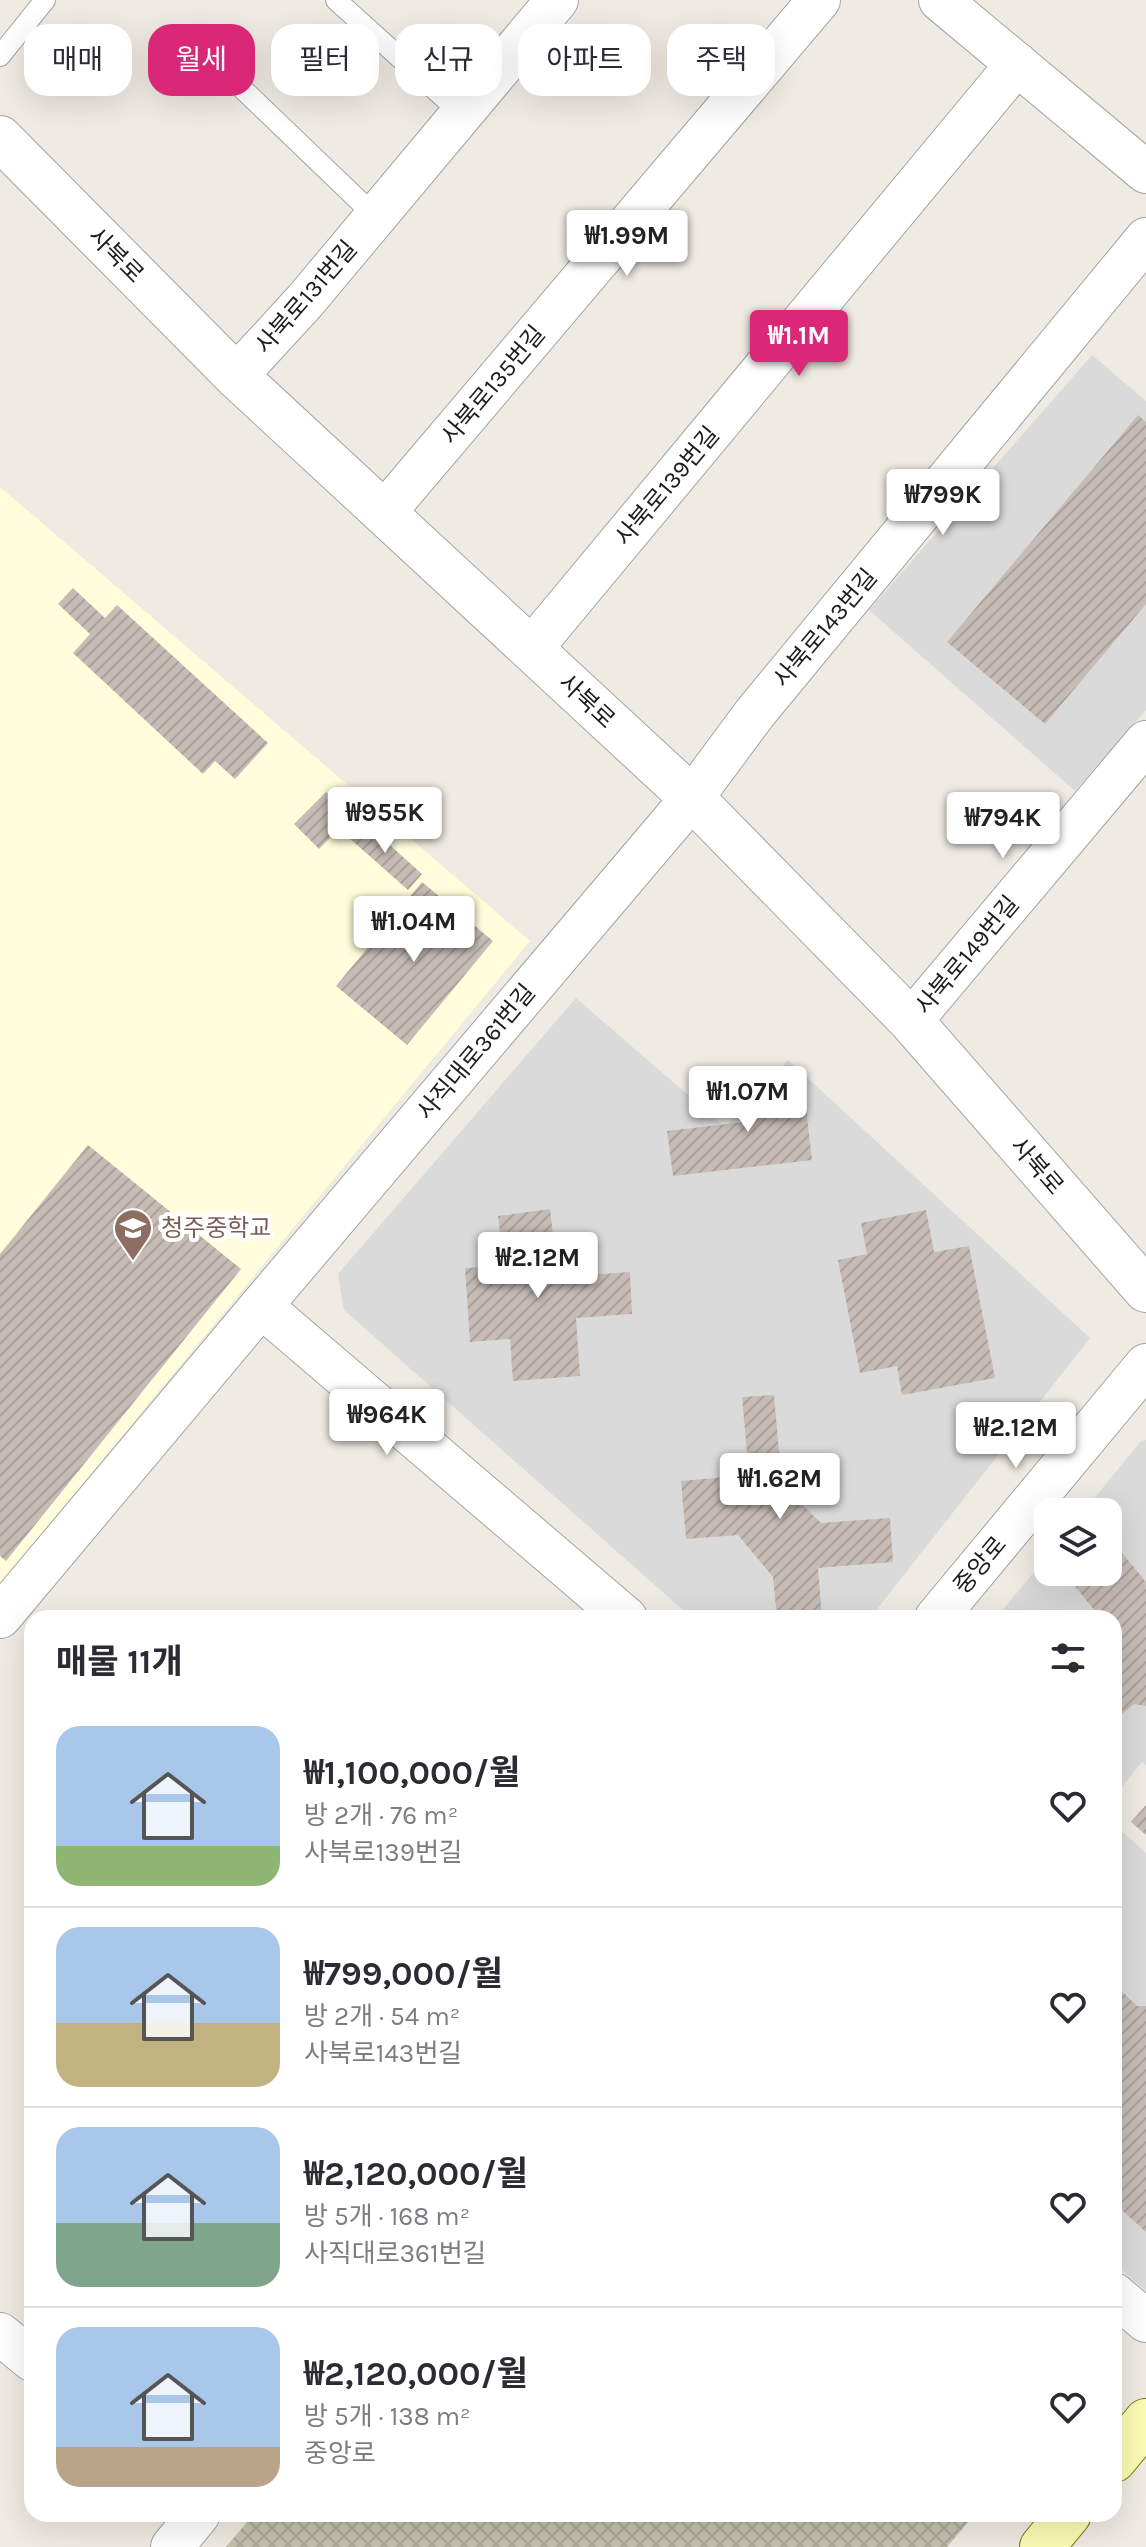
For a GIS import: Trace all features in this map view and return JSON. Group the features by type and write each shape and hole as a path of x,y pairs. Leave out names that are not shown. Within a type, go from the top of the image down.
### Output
{"main road":[{"path":"1122,2450 1146,2421"},
{"path":"1042,2547 1062,2522"}],"street":[{"name":"사북로131번길","path":"236,376 305,301 557,0"},
{"name":"사북로135번길","path":"384,513 819,0"},
{"path":"940,0 1146,172"},
{"name":"사북로139번길","path":"531,649 1017,64"},
{"name":"사북로","path":"0,138 236,376 692,798 911,1021 1146,1290"},
{"name":"사북로143번길","path":"692,798 755,713 1146,239"},
{"name":"사북로149번길","path":"911,1021 1146,742"},
{"name":"사직대로361번길","path":"0,1617 692,798"},
{"path":"261,1306 617,1610"},
{"name":"중앙로","path":"943,1610 1146,1365"},
{"path":"1122,2301 1146,2321"},
{"path":"0,2334 24,2354"},
{"path":"172,2547 192,2522"}],"lane":[{"path":"0,56 45,0"},
{"path":"336,0 462,114"},
{"path":"250,96 375,216"}],"shaded area":[{"path":"1092,355 1146,401 1146,710 1075,791 869,610"},
{"name":"청주중학교","path":"0,487 530,941 0,1584"},
{"path":"576,998 725,1127 788,1060 1090,1338 876,1610 683,1610 344,1310 338,1274"},
{"path":"1146,1440 1146,1765 1142,1762 1122,1787 1122,1610 1003,1610 1034,1572 1034,1586 1122,1586 1122,1498 1094,1498 1141,1441"},
{"path":"1122,1831 1146,1853 1146,2291 1122,2270"},
{"path":"247,2522 968,2522 947,2547 226,2547"}],"building":[{"path":"1138,415 1146,422 1146,604 1045,724 947,642"},
{"path":"73,588 105,618 117,605 268,743 235,779 215,761 203,774 73,653 90,634 58,604"},
{"path":"326,792 351,817 319,849 294,824"},
{"path":"362,820 422,874 408,890 348,837"},
{"path":"422,882 493,941 407,1045 336,986"},
{"path":"803,1081 812,1160 673,1176 667,1131 745,1122 741,1088"},
{"path":"88,1145 241,1269 6,1561 0,1556 0,1254"},
{"path":"550,1209 556,1261 573,1276 630,1272 632,1314 576,1318 580,1376 513,1381 510,1339 470,1342 465,1268 489,1267 503,1255 498,1216"},
{"path":"926,1210 934,1252 969,1246 995,1378 902,1395 897,1366 860,1373 838,1260 867,1254 861,1223"},
{"path":"774,1395 782,1485 821,1523 890,1518 893,1562 818,1568 821,1610 776,1610 773,1577 738,1535 686,1539 681,1481 749,1475 742,1397"},
{"path":"1122,1553 1146,1582 1146,1706 1134,1704 1122,1714 1122,1610 1094,1610 1075,1586 1122,1586"},
{"path":"1146,1805 1146,1835 1131,1822"},
{"path":"1122,1992 1137,2006 1146,2006 1146,2232 1122,2210"}],"place":[{"name":"청주중학교","path":"133,1262"}]}
